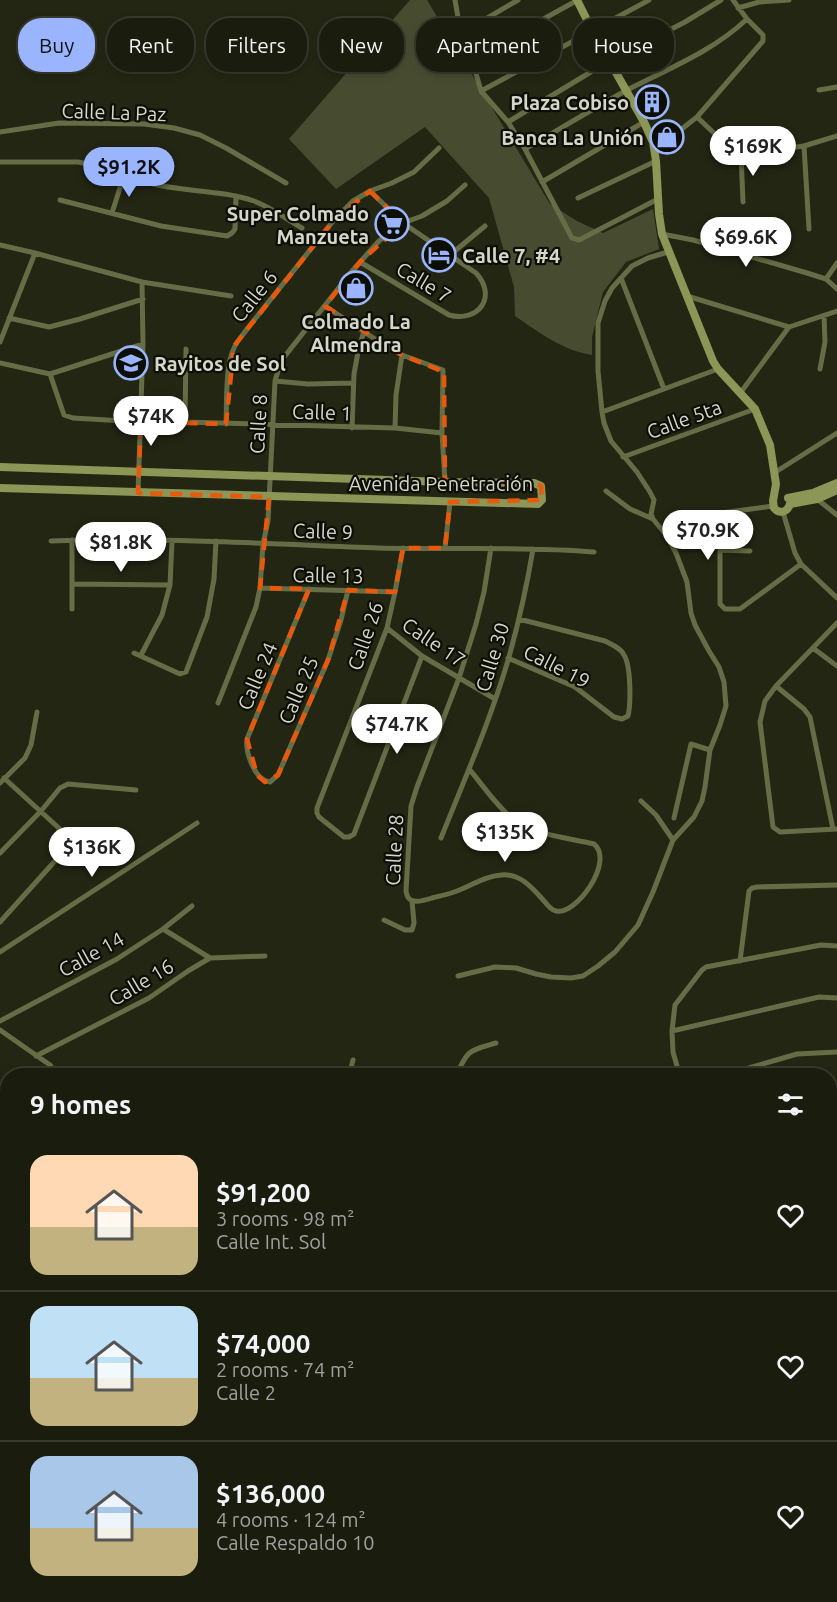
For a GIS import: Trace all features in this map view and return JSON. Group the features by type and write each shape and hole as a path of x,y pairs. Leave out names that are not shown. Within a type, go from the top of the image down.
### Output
{"street":[{"path":"455,0 459,18"},
{"path":"487,18 518,0"},
{"path":"617,18 649,0"},
{"path":"674,28 721,0"},
{"path":"655,150 697,117 763,41 763,35 733,0"},
{"path":"738,8 759,2 789,0"},
{"path":"546,18 577,1 585,18"},
{"path":"525,149 627,90 716,44 747,19"},
{"path":"481,91 573,42"},
{"path":"476,72 481,91 508,122 525,149 572,238 576,240 657,199"},
{"path":"508,122 591,72"},
{"path":"616,72 644,122 655,150 657,199 662,234 668,252 713,361 755,409 770,445 776,484 773,502 777,511 783,512 788,509 788,500 776,484"},
{"path":"819,90 837,87"},
{"path":"697,117 741,154 804,146 837,136"},
{"path":"542,182 644,122"},
{"name":"Calle La Paz","path":"0,132 59,123 144,124 174,128 200,135 286,183"},
{"path":"804,146 809,229"},
{"name":"Calle 6","path":"226,424 230,361 234,346 334,220 353,201 414,172 439,148"},
{"path":"741,154 743,202"},
{"path":"0,162 71,161 89,164 173,189 236,196 256,201 302,228"},
{"path":"578,198 656,161"},
{"path":"112,213 123,175"},
{"name":"Calle 8","path":"218,703 256,607 260,588 263,544 268,521 275,381 281,361 360,262 379,242 403,223 422,216 447,201 465,185"},
{"name":"Calle 7","path":"360,262 445,314 464,317 476,312 485,299 486,290 476,273 403,223 370,191"},
{"path":"60,200 161,226 227,236 235,229 236,196"},
{"path":"450,255 485,226"},
{"path":"662,234 693,240 826,279 837,290"},
{"path":"0,245 142,282 231,296"},
{"path":"458,976 495,967 516,968 551,977 571,978 583,976 598,966 615,952 638,925 673,840 694,817 702,801 710,750 726,706 724,682 719,666 695,625 687,582 676,553 651,514 654,500 637,472 611,441 604,423 598,371 598,323 612,288 632,266 668,252"},
{"path":"0,342 35,253"},
{"path":"826,279 837,263"},
{"path":"621,278 664,389"},
{"path":"138,493 143,344 142,282"},
{"path":"687,296 789,327 837,311"},
{"path":"9,318 49,327 143,298"},
{"path":"325,306 402,355 443,370 442,433 445,482"},
{"path":"820,369 825,342 824,316"},
{"path":"741,392 789,327"},
{"path":"352,428 353,383 364,331"},
{"path":"0,363 50,374 143,344"},
{"path":"185,422 186,349"},
{"path":"394,428 402,355"},
{"path":"602,412 718,369"},
{"name":"Calle 1","path":"50,374 65,416 141,422 394,428 442,433"},
{"path":"275,381 308,384 353,383"},
{"name":"Calle 5ta","path":"623,457 755,409"},
{"path":"774,473 837,433"},
{"name":"Avenida Penetración","path":"0,467 534,483 542,489 542,500 538,504 0,488"},
{"path":"788,500 837,483"},
{"path":"801,564 740,609 725,609 720,604 721,513 773,502 780,495 788,500 817,499 837,490"},
{"path":"606,491 630,509 653,519"},
{"path":"817,499 837,515"},
{"path":"445,548 450,502"},
{"path":"783,512 795,554 801,564 837,598"},
{"path":"72,540 72,609"},
{"name":"Calle 9","path":"51,541 216,541 403,548 562,549 594,552"},
{"path":"141,655 162,615 170,585 172,541"},
{"path":"134,653 180,674 186,672 207,617 214,579 216,541"},
{"name":"Calle 26","path":"403,548 387,628 317,808 319,817 344,837 354,834 422,656"},
{"name":"Calle 28","path":"469,769 514,820 528,828 594,844 598,847 600,863 595,879 588,890 569,908 557,911 552,909 524,880 503,874 422,901 412,901 408,898 406,891 411,806 459,678 484,592 490,548"},
{"name":"Calle 30","path":"441,838 495,699 519,619 533,549"},
{"path":"720,550 750,551"},
{"path":"72,584 170,585"},
{"name":"Calle 13","path":"260,588 396,592"},
{"name":"Calle 24","path":"257,775 246,747 247,739 309,589"},
{"name":"Calle 25","path":"257,775 265,782 270,782 278,775 328,660 348,590"},
{"name":"Calle 19","path":"508,658 575,687 614,717 622,719 628,716 629,668 624,654 605,642 519,619"},
{"path":"776,686 804,709 810,717 835,829 780,832 773,827 760,722 765,702 776,686 837,623"},
{"name":"Calle 17","path":"387,628 422,656 495,699"},
{"path":"813,648 837,666"},
{"path":"37,712 31,745 25,758 2,780 41,811 73,842"},
{"path":"674,818 691,744 710,750"},
{"path":"0,853 60,788 68,784 136,790"},
{"path":"641,801 656,815 673,840"},
{"path":"0,952 197,823"},
{"path":"0,922 73,842 84,833 93,831 122,836"},
{"path":"740,961 749,891 752,888 837,885"},
{"path":"384,920 405,930 412,930 414,923 412,901"},
{"name":"Calle 14","path":"0,1021 117,959 192,906"},
{"path":"163,928 210,958"},
{"path":"677,1068 672,1031 675,1005 702,970 706,967 821,945 837,946"},
{"name":"Calle 16","path":"36,1056 149,998 210,958 265,956"},
{"path":"672,1031 819,997 837,998"},
{"path":"0,1030 52,1068"},
{"path":"459,1068 464,1056 473,1050 496,1043"},
{"path":"749,1068 797,1054 837,1052"},
{"path":"351,1068 353,1060"}],"highlighted area":[{"path":"370,191 403,223 360,262 325,306 402,355 444,372 445,482 534,483 541,486 542,500 450,502 445,548 403,548 395,592 348,590 328,660 278,775 265,782 257,775 247,739 309,589 260,588 269,497 138,493 141,422 226,424 234,346 334,220"}],"green space":[{"path":"410,0 427,0 438,18 416,18 416,72 470,72 550,204 577,221 603,233 653,209 659,249 626,262 603,292 592,337 592,355 561,345 515,316 514,287 489,198 425,127 336,189 289,139 347,72 404,72 404,18 394,18"}],"place":[{"name":"Plaza Cobiso","path":"652,102"},
{"name":"Banca La Unión","path":"667,137"},
{"name":"Super Colmado Manzueta","path":"392,224"},
{"name":"Calle 7, #4","path":"439,255"},
{"name":"Colmado La Almendra","path":"356,288"},
{"name":"Rayitos de Sol","path":"131,363"}]}
